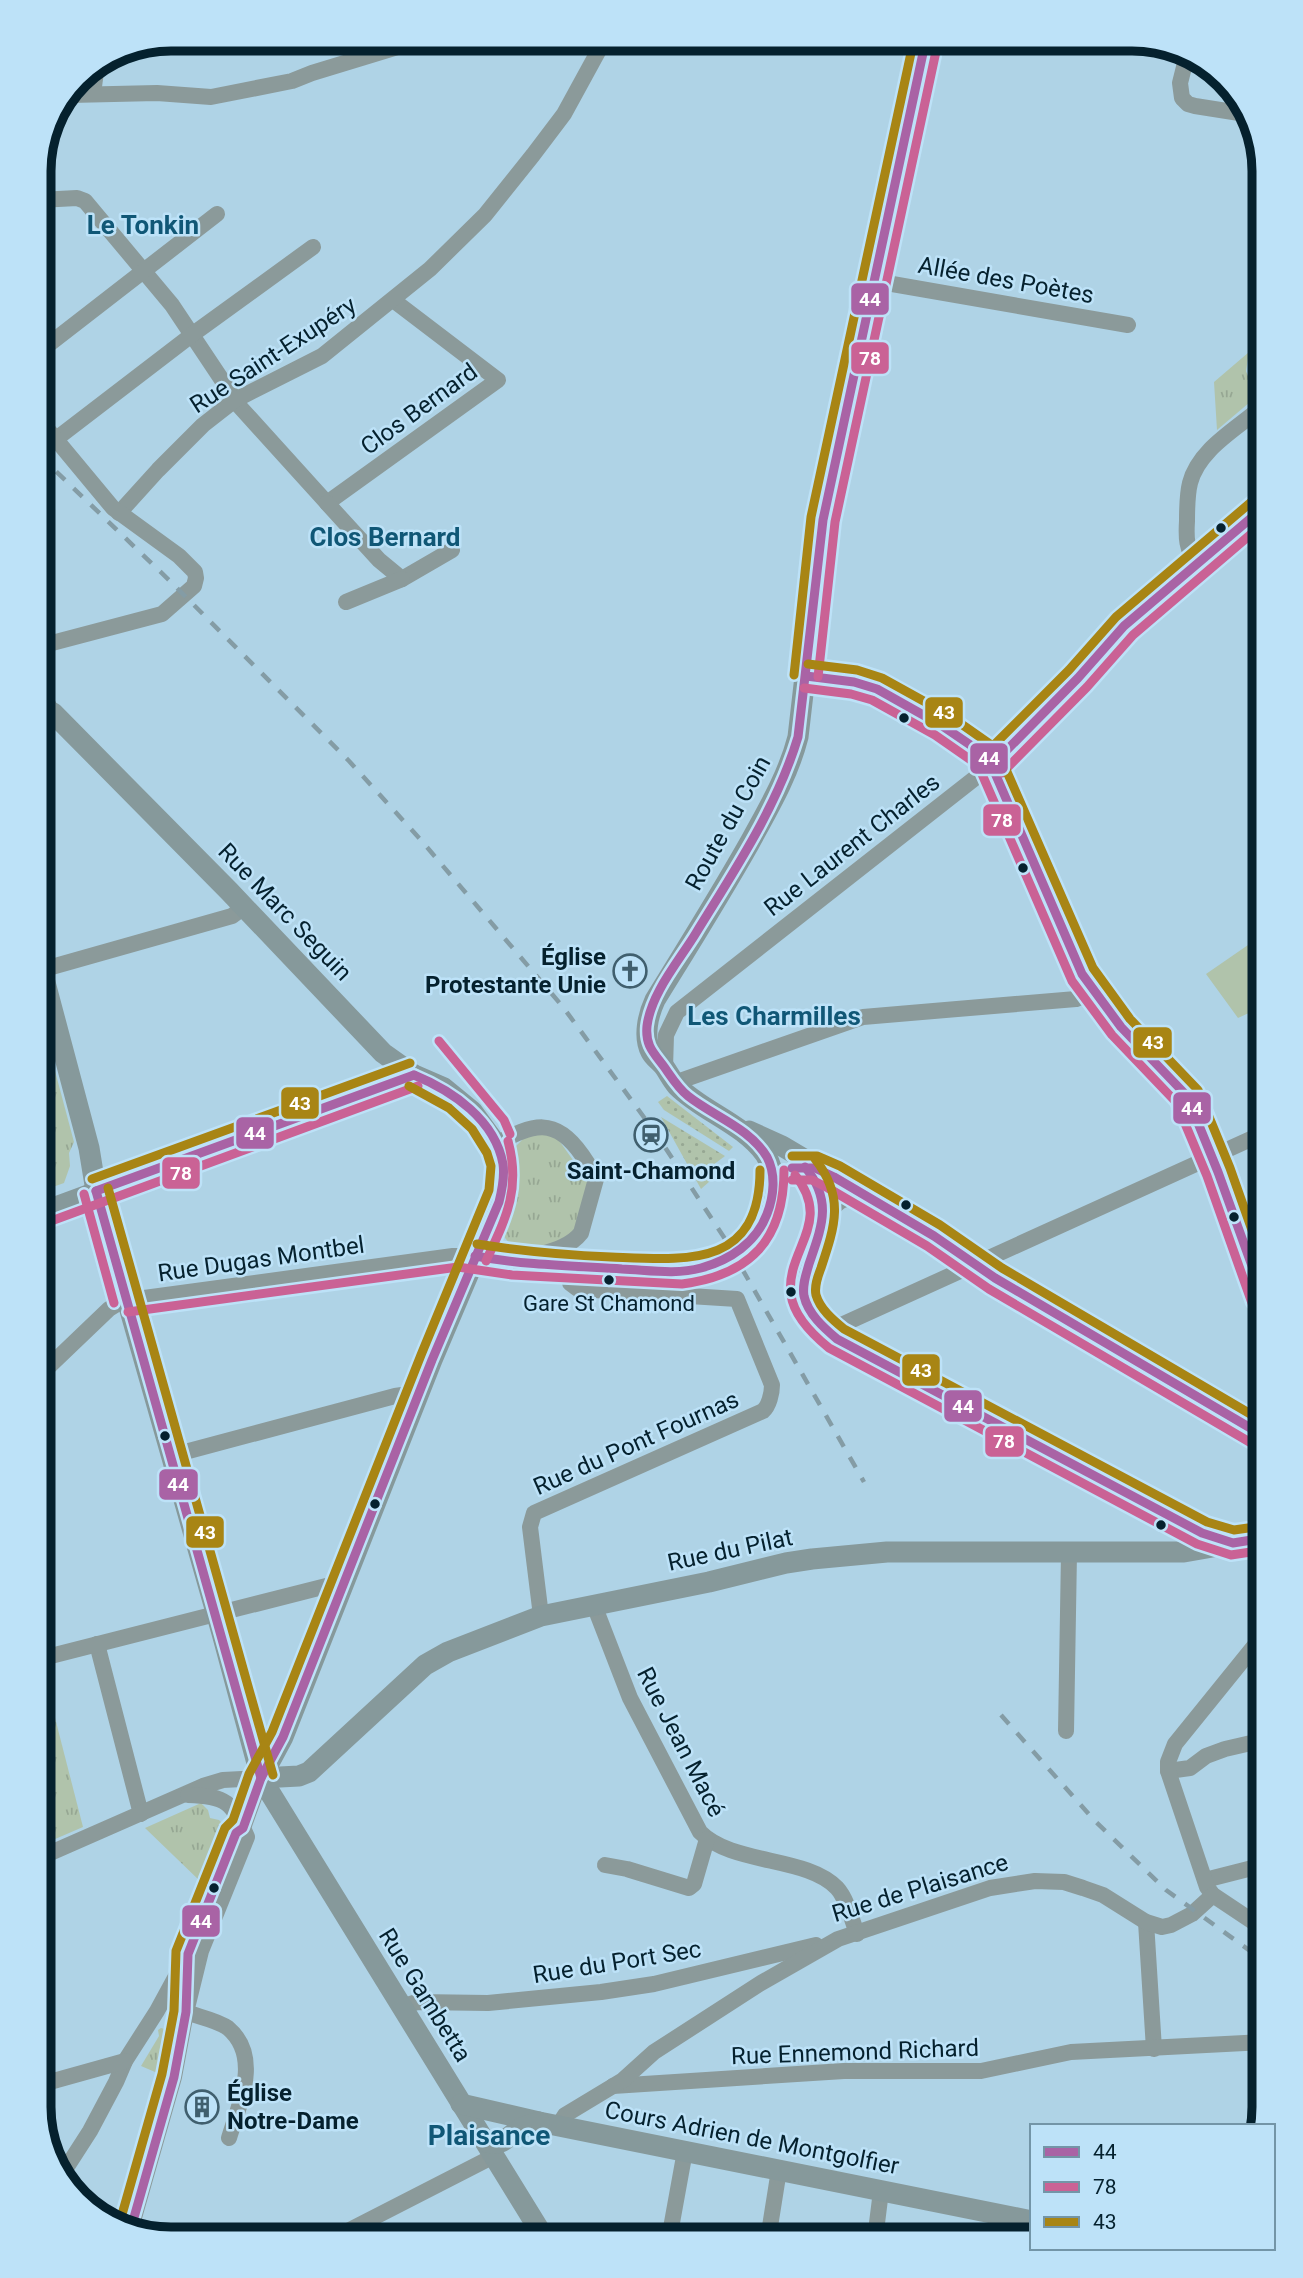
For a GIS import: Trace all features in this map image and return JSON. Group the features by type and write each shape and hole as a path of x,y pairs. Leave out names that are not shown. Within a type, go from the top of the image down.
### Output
{"main road":[{"name":"Route du Coin","path":"772,1170 768,1158 757,1145 733,1125 701,1105 669,1075 651,1052 647,1038 650,1011 723,890 785,778 798,737 823,520 923,51"},
{"name":"Rue Marc Seguin","path":"51,718 244,907 383,1053 414,1075 429,1080 458,1097 496,1144"},
{"name":"Rue Gambetta","path":"51,1007 90,1154 96,1191 261,1777 461,2104 492,2147 538,2227"},
{"path":"51,1208 414,1075"},
{"path":"733,1125 782,1146 815,1169 897,1214 995,1278 1252,1428"},
{"path":"261,1777 283,1737 416,1400 499,1202 503,1186 502,1161 496,1144"},
{"path":"475,1256 568,1273 683,1272 713,1265 744,1247 762,1228 771,1206 772,1170 815,1169"},
{"name":"Rue du Pilat","path":"261,1777 299,1776 309,1772 425,1665 448,1653 541,1616 709,1583 786,1563 813,1559 887,1552 1184,1552 1252,1540"},
{"name":"Cours Adrien de Montgolfier","path":"461,2104 1030,2221"},
{"path":"492,2147 488,2117 499,2113"},
{"name":"Rue de Plaisance","path":"492,2147 523,2127 549,2124"}],"street":[{"path":"79,95 157,93 211,97 292,81 386,51"},
{"name":"Rue Saint-Exupéry","path":"119,513 181,446 235,400 312,362 430,270 485,215 564,114 598,51"},
{"path":"1185,63 1180,83 1182,99 1195,106 1237,113"},
{"path":"93,94 95,78"},
{"path":"51,200 81,199 193,334 235,400 379,560 402,579"},
{"path":"51,343 217,214"},
{"path":"56,439 193,334 313,247"},
{"name":"Allée des Poètes","path":"875,281 1128,325"},
{"name":"Clos Bernard","path":"327,503 498,380 393,300"},
{"path":"1197,563 1190,553 1186,538 1188,495 1194,473 1207,453 1252,416"},
{"path":"51,433 119,513 195,572 194,586 162,614 51,644"},
{"name":"Rue Laurent Charles","path":"677,1012 993,764 1078,678 1112,638 1252,518"},
{"path":"346,602 402,579 452,550"},
{"path":"806,676 855,682 877,689 983,751 993,764 1077,963 1093,992 1124,1031 1180,1086 1186,1096 1252,1265"},
{"path":"51,962 232,916 244,907"},
{"path":"655,1000 677,1012 666,1035 669,1075 863,1017 1076,999 1093,992"},
{"path":"496,1144 521,1130 544,1127 558,1130 571,1139 596,1179 581,1233 575,1240 513,1264"},
{"path":"828,1331 1252,1139"},
{"path":"815,1169 823,1200 820,1231 803,1291 811,1310 828,1331 846,1345 1192,1527 1233,1543"},
{"path":"820,1231 832,1210 843,1199 864,1201 897,1214"},
{"name":"Rue Dugas Montbel","path":"51,1365 109,1309 126,1300 458,1255 475,1256"},
{"name":"Rue du Pont Fournas","path":"541,1616 530,1527 534,1513 763,1411 772,1390 737,1299 578,1289 570,1283 568,1273"},
{"path":"170,1456 395,1396 402,1395 416,1400"},
{"path":"1066,1731 1069,1553"},
{"path":"51,1656 346,1581"},
{"name":"Rue Jean Macé","path":"594,1605 630,1698 695,1825 715,1844 797,1868 827,1881 837,1888 842,1896 857,1934"},
{"path":"97,1644 141,1814"},
{"path":"1252,1650 1175,1744 1168,1762 1168,1771 1209,1899 1252,1922"},
{"path":"1168,1771 1190,1768 1206,1756 1252,1743"},
{"path":"51,1852 223,1780 261,1777 243,1828 236,1833 188,1954 157,2011 125,2061 117,2082 90,2131 67,2167"},
{"path":"133,2221 174,2077 201,1951 247,1837 234,1809 217,1797 186,1795"},
{"path":"605,1865 692,1887 707,1839"},
{"path":"1205,1880 1252,1868"},
{"name":"Rue de Plaisance","path":"549,2124 612,2086 654,2052 761,1983 838,1939 990,1888 1035,1881 1063,1882 1103,1895 1146,1922"},
{"path":"1154,2049 1146,1922 1162,1927 1176,1923 1209,1899"},
{"name":"Rue du Port Sec","path":"401,2007 417,2002 488,2003 522,2000 653,1984 838,1939"},
{"path":"167,1993 178,1997 185,2018"},
{"path":"157,2011 163,2020 185,2018 228,2029 242,2050 247,2079 229,2138"},
{"name":"Rue Ennemond Richard","path":"612,2086 844,2071 981,2071 1071,2052 1252,2043"},
{"path":"51,2081 125,2061"},
{"path":"369,2227 492,2147"},
{"path":"671,2227 685,2151"},
{"path":"770,2227 779,2170"},
{"path":"876,2227 881,2191"}],"green space":[{"path":"1249,352 1246,371 1252,387 1252,400 1217,430 1214,382"},
{"path":"1252,942 1252,1012 1238,1018 1206,974"},
{"path":"51,1056 74,1142 69,1153 70,1166 64,1183 51,1188"},
{"path":"667,1096 733,1147 729,1151 664,1110 658,1102"},
{"path":"661,1117 725,1156 713,1165 719,1173 701,1189"},
{"path":"553,1132 590,1184 571,1239 535,1248 517,1247 504,1236 516,1195 514,1148 527,1135"},
{"path":"51,1702 83,1827 51,1841"},
{"path":"201,1803 208,1810 210,1818 219,1820 225,1826 202,1883 145,1828"},
{"path":"161,2028 173,2035 162,2075 141,2066"}],"railway":[{"path":"51,467 170,581 349,761 420,839 563,1007 657,1135 725,1239 864,1482"},
{"path":"1001,1715 1094,1820 1166,1890 1252,1952"}],"transit line":[{"name":"43","path":"794,675 811,517 911,51"},
{"name":"44","path":"475,1256 548,1265 662,1272 691,1270 712,1265 741,1249 756,1234 767,1214 773,1185 767,1157 741,1130 681,1090 651,1049 647,1039 647,1026 660,989 767,813 798,737 823,520 923,51"},
{"name":"78","path":"818,677 835,522 936,51"},
{"name":"43","path":"984,755 1069,670 1116,617 1252,501"},
{"name":"44","path":"993,764 1078,678 1124,626 1252,517"},
{"name":"78","path":"1002,773 1087,687 1133,635 1252,533"},
{"name":"43","path":"808,664 857,670 882,678 947,714 997,749 1093,968 1130,1019 1198,1090 1252,1230"},
{"name":"44","path":"806,676 854,682 877,689 941,725 988,757 1082,974 1121,1027 1187,1096 1252,1266"},
{"name":"78","path":"804,688 851,694 872,700 935,735 978,765 1072,981 1112,1035 1176,1102 1207,1176 1252,1303"},
{"name":"78","path":"439,1041 504,1120 510,1134"},
{"name":"43","path":"92,1179 410,1063"},
{"name":"44","path":"96,1191 414,1075"},
{"name":"44","path":"133,2221 174,2077 186,2012 188,1954 236,1833 243,1828 261,1778 283,1737 432,1360 499,1202 503,1164 491,1134 482,1121 457,1099 414,1075"},
{"name":"43","path":"121,2216 162,2074 174,2011 176,1951 225,1828 233,1820 249,1774 272,1732 489,1190 491,1166 487,1153 472,1129 449,1108 409,1086"},
{"name":"78","path":"51,1221 418,1086"},
{"name":"78","path":"486,1261 500,1231 512,1189 512,1158 508,1141"},
{"name":"43","path":"792,1156 817,1156 840,1166 940,1225 1002,1268 1252,1415"},
{"name":"43","path":"815,1159 831,1186 834,1199 833,1225 817,1281 816,1295 824,1310 844,1329 1207,1522 1234,1530 1252,1527"},
{"name":"44","path":"805,1167 819,1191 822,1214 818,1238 805,1280 804,1296 813,1315 837,1339 1202,1533 1233,1543 1252,1540"},
{"name":"44","path":"792,1168 815,1168 834,1177 934,1236 995,1278 1252,1429"},
{"name":"43","path":"477,1244 560,1254 666,1259 713,1252 732,1242 747,1226 757,1202 760,1170"},
{"name":"78","path":"128,1312 458,1267 512,1275 682,1284 706,1279 727,1272 759,1250 778,1216 784,1170"},
{"name":"78","path":"795,1175 806,1192 810,1208 809,1222 791,1279 791,1295 800,1318 829,1348 1197,1544 1231,1555 1252,1552"},
{"name":"78","path":"792,1180 812,1180 828,1188 927,1246 989,1289 1252,1443"},
{"name":"43","path":"108,1188 273,1775"},
{"name":"44","path":"96,1191 261,1778"},
{"name":"78","path":"84,1194 114,1303"}],"place":[{"name":"Église Protestante Unie","path":"630,971"},
{"name":"Saint-Chamond","path":"651,1135"},
{"name":"Gare St Chamond","path":"609,1280"},
{"name":"Église Notre-Dame","path":"202,2107"}],"district":[{"name":"Le Tonkin","path":"143,225"},
{"name":"Clos Bernard","path":"385,537"},
{"name":"Les Charmilles","path":"774,1016"},
{"name":"Plaisance","path":"489,2135"}]}
